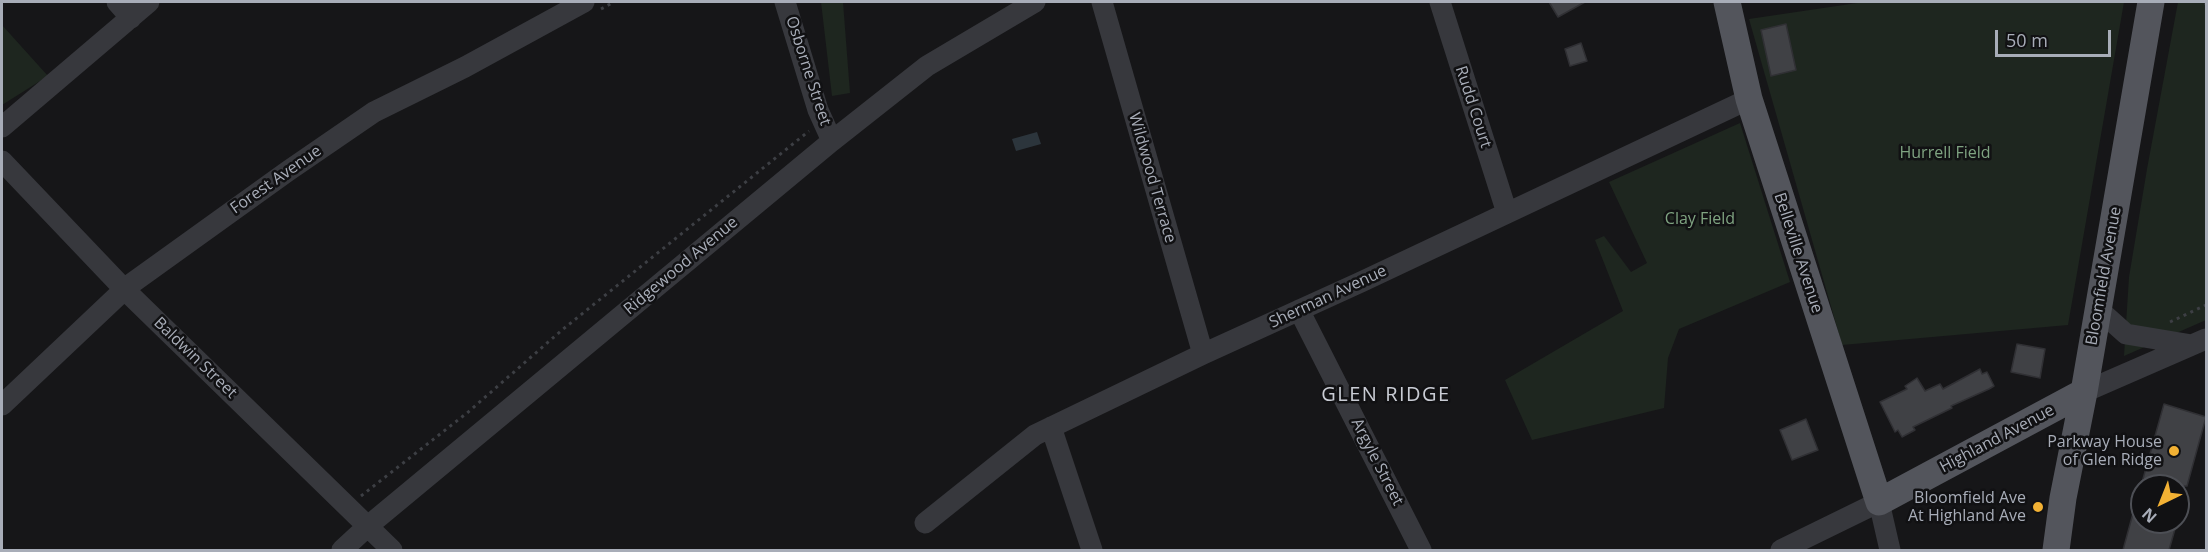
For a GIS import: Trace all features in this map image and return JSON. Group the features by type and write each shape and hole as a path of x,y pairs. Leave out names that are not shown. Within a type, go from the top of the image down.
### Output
{"main road":[{"name":"Belleville Avenue","path":"1727,2 1749,99 1879,502"},
{"name":"Bloomfield Avenue","path":"2056,550 2066,481 2084,392 2151,2"},
{"name":"Highland Avenue","path":"1879,502 2084,392"}],"street":[{"path":"117,2 131,18"},
{"path":"2,127 149,2"},
{"name":"Osborne Street","path":"785,2 818,110 838,136"},
{"name":"Ridgewood Avenue","path":"342,550 368,526 905,82 948,52 1035,2"},
{"name":"Wildwood Terrace","path":"1102,2 1203,354"},
{"name":"Rudd Court","path":"1440,2 1507,213"},
{"name":"Forest Avenue","path":"2,405 124,289 374,112 592,6"},
{"name":"Sherman Avenue","path":"925,523 1035,435 1749,99"},
{"name":"Baldwin Street","path":"2,161 124,289 392,550"},
{"path":"2098,309 2126,334 2199,342"},
{"name":"Argyle Street","path":"1299,310 1421,550"},
{"path":"2084,392 2199,342"},
{"path":"1051,428 1092,550"},
{"path":"1879,502 1890,550"},
{"name":"Highland Avenue","path":"1780,550 1879,502"}],"path":[{"path":"592,6 614,2"},
{"path":"357,498 467,413 562,330 814,127"},
{"path":"2165,324 2206,305"}],"green space":[{"path":"821,2 843,2 850,93 832,96"},
{"name":"Hurrell Field","path":"1864,2 2124,2 2068,325 1842,345 1749,19"},
{"path":"2178,2 2206,2 2206,320 2124,356 2129,277"},
{"path":"2,25 48,76 2,105"},
{"name":"Clay Field","path":"1740,123 1790,282 1679,329 1668,358 1664,408 1532,440 1505,380 1623,311 1595,240 1604,236 1631,272 1647,263 1609,182"}],"shaded area":[{"path":"1037,132 1041,144 1016,151 1012,139"}],"building":[{"path":"1549,2 1585,2 1558,17"},
{"path":"1786,24 1796,70 1771,76 1761,30"},
{"path":"1581,43 1587,61 1570,66 1565,49"},
{"path":"2017,344 2045,349 2040,378 2011,372"},
{"path":"1980,369 1982,374 1987,372 1994,386 1913,427 1915,430 1902,437 1898,430 1895,432 1880,402 1907,389 1905,386 1917,378 1925,391 1940,384 1943,389"},
{"path":"2164,404 2206,417 2190,475 2144,474"},
{"path":"1806,419 1818,450 1792,460 1780,430"},
{"path":"2130,524 2130,534 2174,534 2169,550 2123,550"}],"place":[{"name":"Parkway House of Glen Ridge","path":"2174,451"},
{"name":"Bloomfield Ave At Highland Ave","path":"2038,507"}],"district":[{"name":"GLEN RIDGE","path":"1386,395"}]}
